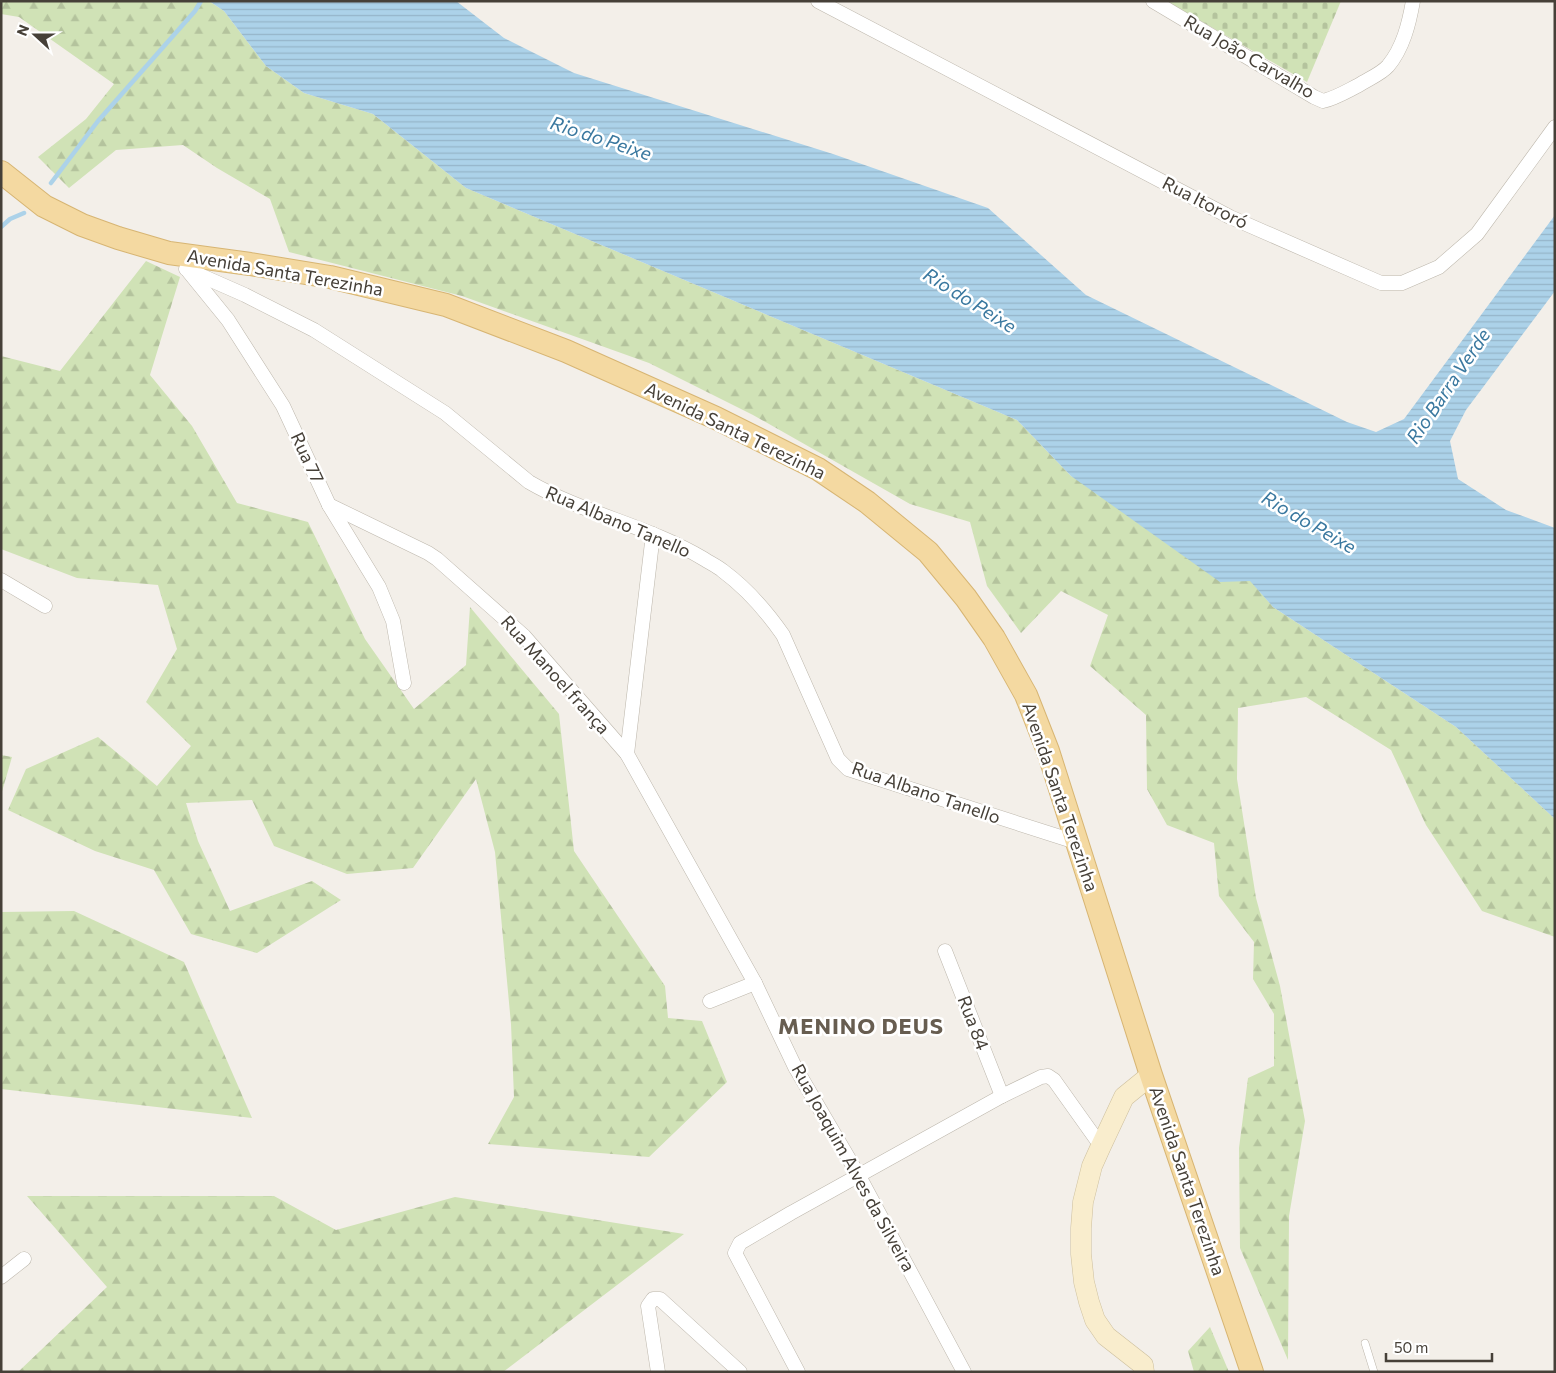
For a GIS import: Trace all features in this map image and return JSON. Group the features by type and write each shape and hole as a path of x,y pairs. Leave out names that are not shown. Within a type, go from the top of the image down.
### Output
{"main road":[{"name":"Avenida Santa Terezinha","path":"1,172 44,206 82,225 118,238 169,253 330,277 446,305 566,351 716,418 818,469 867,502 928,552 966,598 994,638 1026,694 1048,751 1151,1075 1252,1372"}],"street":[{"name":"Rua Itororó","path":"818,1 1230,216 1381,283 1402,283 1439,267 1477,234 1555,127"},
{"name":"Rua João Carvalho","path":"1154,1 1323,101 1340,95 1388,67 1402,44 1410,21 1413,1"},
{"name":"Rua 77","path":"169,253 186,269 228,320 283,406 329,505 380,587 393,621 404,683"},
{"name":"Rua Albano Tanello","path":"186,269 245,295 314,330 445,413 529,482 543,490 684,547 723,570 748,594 783,636 838,759 848,769 1076,842"},
{"name":"Rua Manoel frança","path":"329,505 437,559 524,636 627,754"},
{"path":"627,754 653,534"},
{"path":"1,580 45,606"},
{"name":"Rua Joaquim Alves da Silveira","path":"627,754 755,983 795,1067 859,1176 964,1372"},
{"name":"Rua 84","path":"945,951 1002,1096"},
{"path":"710,1001 755,983"},
{"path":"1144,1372 1143,1365 1106,1336 1095,1320 1084,1282 1080,1228 1083,1202 1092,1166 1101,1146 1124,1097 1151,1075"},
{"path":"798,1372 735,1253 740,1243 1002,1096 1041,1077 1048,1076 1054,1080 1101,1146"},
{"path":"1,1277 24,1259"},
{"path":"658,1372 648,1314 648,1306 653,1299 660,1299 740,1372"}],"lane":[{"path":"1364,1343 1374,1372"}],"green space":[{"path":"1,1 209,1 224,11 266,66 304,93 373,114 466,188 1017,420 1071,476 1250,580 1273,607 1456,727 1555,819 1555,937 1482,911 1426,825 1391,750 1306,697 1238,708 1237,779 1256,898 1280,986 1305,1121 1289,1216 1288,1360 1240,1248 1239,1148 1248,1078 1274,1066 1274,1014 1253,979 1254,942 1219,896 1214,843 1167,825 1147,789 1146,715 1090,666 1108,615 1061,591 1021,633 987,586 970,522 910,504 753,415 649,363 462,296 289,252 270,199 217,168 183,145 116,150 69,188 38,157 86,119 114,84 19,17 1,14"},
{"path":"1166,1 1341,1 1307,82"},
{"path":"146,261 180,277 150,375 192,426 237,503 308,522 365,639 414,709 466,665 470,607 559,714 574,851 665,986 668,1018 702,1021 727,1082 649,1157 488,1144 514,1097 511,1024 495,852 476,779 413,868 347,874 274,846 252,800 186,803 198,841 230,911 312,881 341,900 257,953 191,934 154,870 95,851 8,810 26,769 98,737 157,786 191,746 146,702 177,649 158,585 77,578 1,549 1,356 60,371"},
{"path":"1,755 12,757 1,795"},
{"path":"74,911 184,962 252,1118 1,1089 1,912"},
{"path":"27,1196 274,1196 336,1230 455,1197 684,1234 503,1372 18,1372 107,1287"},
{"path":"1210,1327 1229,1372 1194,1372 1188,1351"}],"water":[{"path":"209,1 456,1 504,38 574,73 833,154 988,208 1086,295 1347,422 1376,432 1404,419 1555,215 1555,291 1466,410 1450,441 1458,479 1506,510 1555,528 1555,819 1456,727 1273,607 1250,581 1220,582 1071,476 1017,420 466,188 373,114 304,93 266,66 224,11"}],"waterway":[{"path":"51,183 98,121 195,11 201,1"},
{"path":"1,227 10,219 24,213"}],"district":[{"name":"MENINO DEUS","path":"861,1026"}],"water label":[{"name":"Rio do Peixe","path":"601,138"},
{"name":"Rio do Peixe","path":"970,300"},
{"name":"Rio Barra Verde","path":"1448,386"},
{"name":"Rio do Peixe","path":"1309,522"}]}
